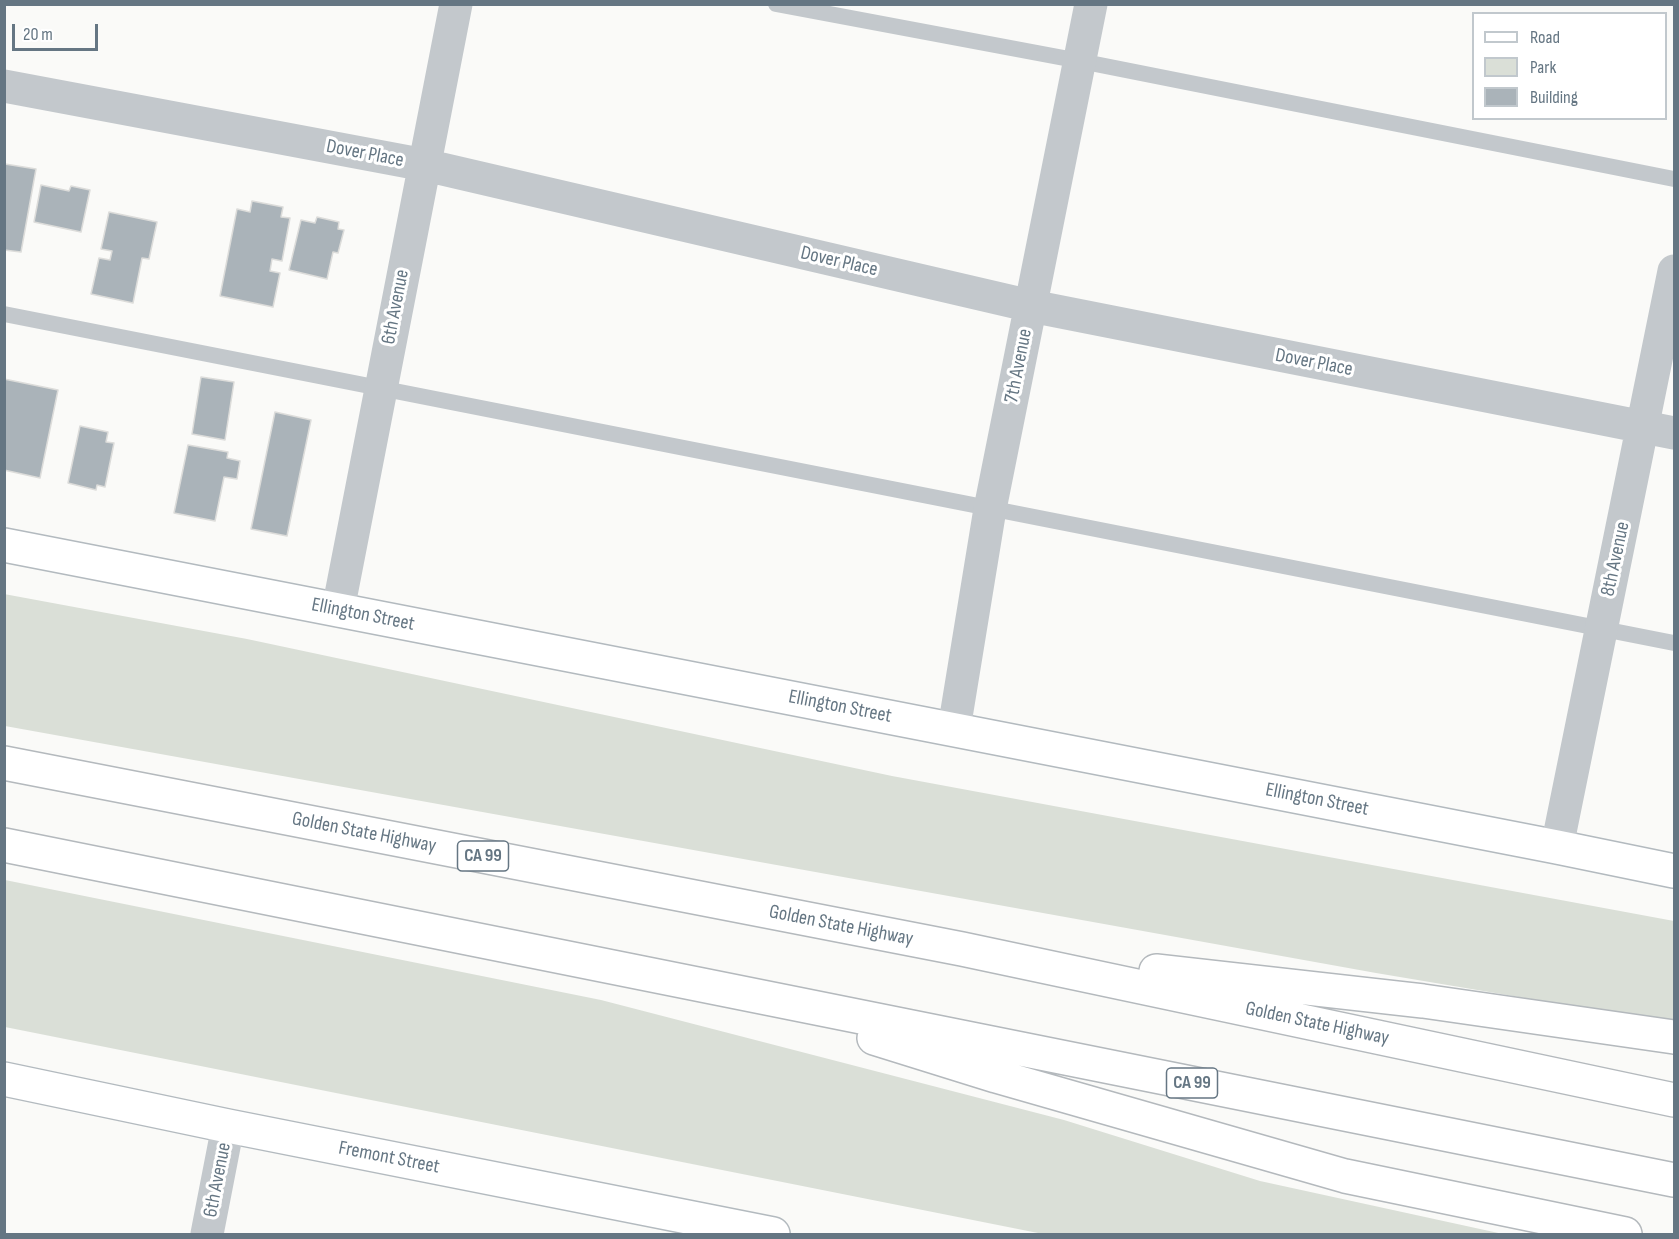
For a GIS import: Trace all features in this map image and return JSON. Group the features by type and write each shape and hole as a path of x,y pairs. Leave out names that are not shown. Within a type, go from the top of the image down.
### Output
{"main road":[{"name":"Ellington Street","path":"4,544 1557,847 1674,872"},
{"name":"Golden State Highway","path":"4,763 962,949 1674,1100"},
{"name":"CA 99","path":"4,845 1674,1180"},
{"path":"962,949 1423,1001 1674,1037"},
{"path":"709,987 996,1076 1345,1176 1625,1234"},
{"name":"Fremont Street","path":"4,1078 228,1126 773,1234"}],"street":[{"name":"6th Avenue","path":"338,610 456,4"},
{"name":"7th Avenue","path":"954,729 990,509 1091,4"},
{"name":"Dover Place","path":"4,86 425,165 1031,306 1674,433"},
{"name":"8th Avenue","path":"1557,847 1674,271"},
{"name":"6th Avenue","path":"207,1234 228,1126"}],"lane":[{"path":"776,4 1080,61 1674,179"},
{"path":"4,314 1674,644"}],"green space":[{"path":"4,594 247,639 892,776 1674,921 1674,1023 1376,973 5,726"},
{"path":"5,880 601,1000 1064,1120 1260,1181 1503,1234 1043,1234 5,1027"}],"building":[{"path":"5,164 36,169 21,252 4,250"},
{"path":"41,185 69,191 71,186 90,190 81,232 34,222"},
{"path":"252,201 283,207 281,217 290,218 282,261 272,259 270,271 280,273 273,307 220,296 237,209 250,212"},
{"path":"109,212 157,222 149,259 142,258 133,303 91,294 99,258 110,260 112,251 101,249"},
{"path":"317,217 339,222 338,229 344,230 338,253 333,252 327,279 289,270 301,220 315,223"},
{"path":"201,377 234,382 225,440 192,434"},
{"path":"4,379 58,390 40,478 4,470"},
{"path":"275,412 311,420 287,536 251,529"},
{"path":"80,426 108,432 106,442 114,443 105,487 97,485 96,490 68,483"},
{"path":"188,445 228,452 227,458 240,461 237,479 224,477 215,521 174,513"}]}
